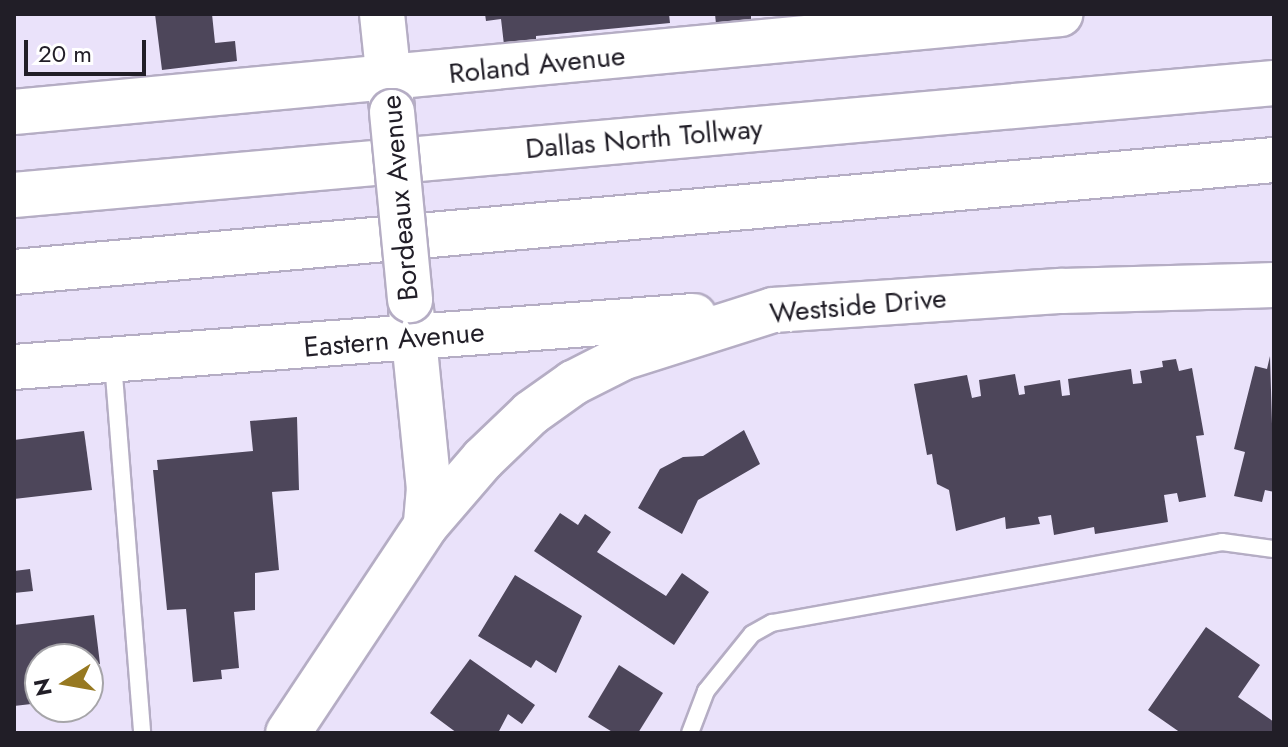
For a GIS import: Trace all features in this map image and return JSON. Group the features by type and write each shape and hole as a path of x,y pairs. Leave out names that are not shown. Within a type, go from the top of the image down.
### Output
{"main road":[{"name":"Bordeaux Avenue","path":"382,14 429,488 426,525"},
{"name":"Roland Avenue","path":"14,112 390,96 1060,14"},
{"name":"Dallas North Tollway","path":"14,195 1274,83"},
{"path":"14,272 1274,160"},
{"name":"Westside Drive","path":"288,733 426,525 483,459 531,413 573,383 666,341 773,310 1062,291 1274,285"},
{"name":"Eastern Avenue","path":"14,367 113,362 412,319 773,310"}],"lane":[{"path":"113,362 142,733"},
{"path":"690,733 706,691 752,634 772,623 1222,542 1274,549"}],"building":[{"path":"155,14 212,14 215,43 235,41 237,61 162,70"},
{"path":"485,14 669,14 670,23 536,36 536,42 504,45 501,19 486,21"},
{"path":"715,14 751,14 751,21 716,24"},
{"path":"1270,356 1274,492 1265,490 1262,502 1234,496 1245,452 1234,449 1255,366 1267,369"},
{"path":"1176,359 1179,371 1192,368 1204,435 1196,436 1206,497 1179,502 1177,493 1164,495 1168,522 1095,534 1094,527 1054,535 1051,515 1038,517 1040,524 1006,529 1005,517 956,531 949,490 937,484 932,454 927,455 914,384 967,375 972,398 981,396 979,380 1015,374 1019,395 1025,394 1024,386 1060,380 1062,396 1070,395 1068,379 1131,369 1133,384 1142,383 1140,371 1163,367 1162,361"},
{"path":"297,417 299,490 272,492 279,570 255,573 255,610 234,612 239,668 221,670 222,679 193,682 186,609 167,610 153,470 158,470 157,460 253,451 250,421"},
{"path":"744,430 760,464 698,500 682,534 638,508 660,469 683,457 703,456"},
{"path":"84,431 92,490 14,499 14,440"},
{"path":"560,513 578,525 585,514 611,532 597,552 666,596 682,573 709,592 674,645 534,551"},
{"path":"30,569 33,591 14,593 14,571"},
{"path":"515,575 582,616 556,673 536,660 531,668 478,636"},
{"path":"94,615 97,643 24,643 24,705 14,706 14,625"},
{"path":"1206,627 1260,665 1238,697 1274,722 1274,733 1181,733 1148,710"},
{"path":"470,659 535,705 522,724 508,714 498,733 457,733 430,713"},
{"path":"619,665 663,693 638,733 614,733 588,717"}]}
